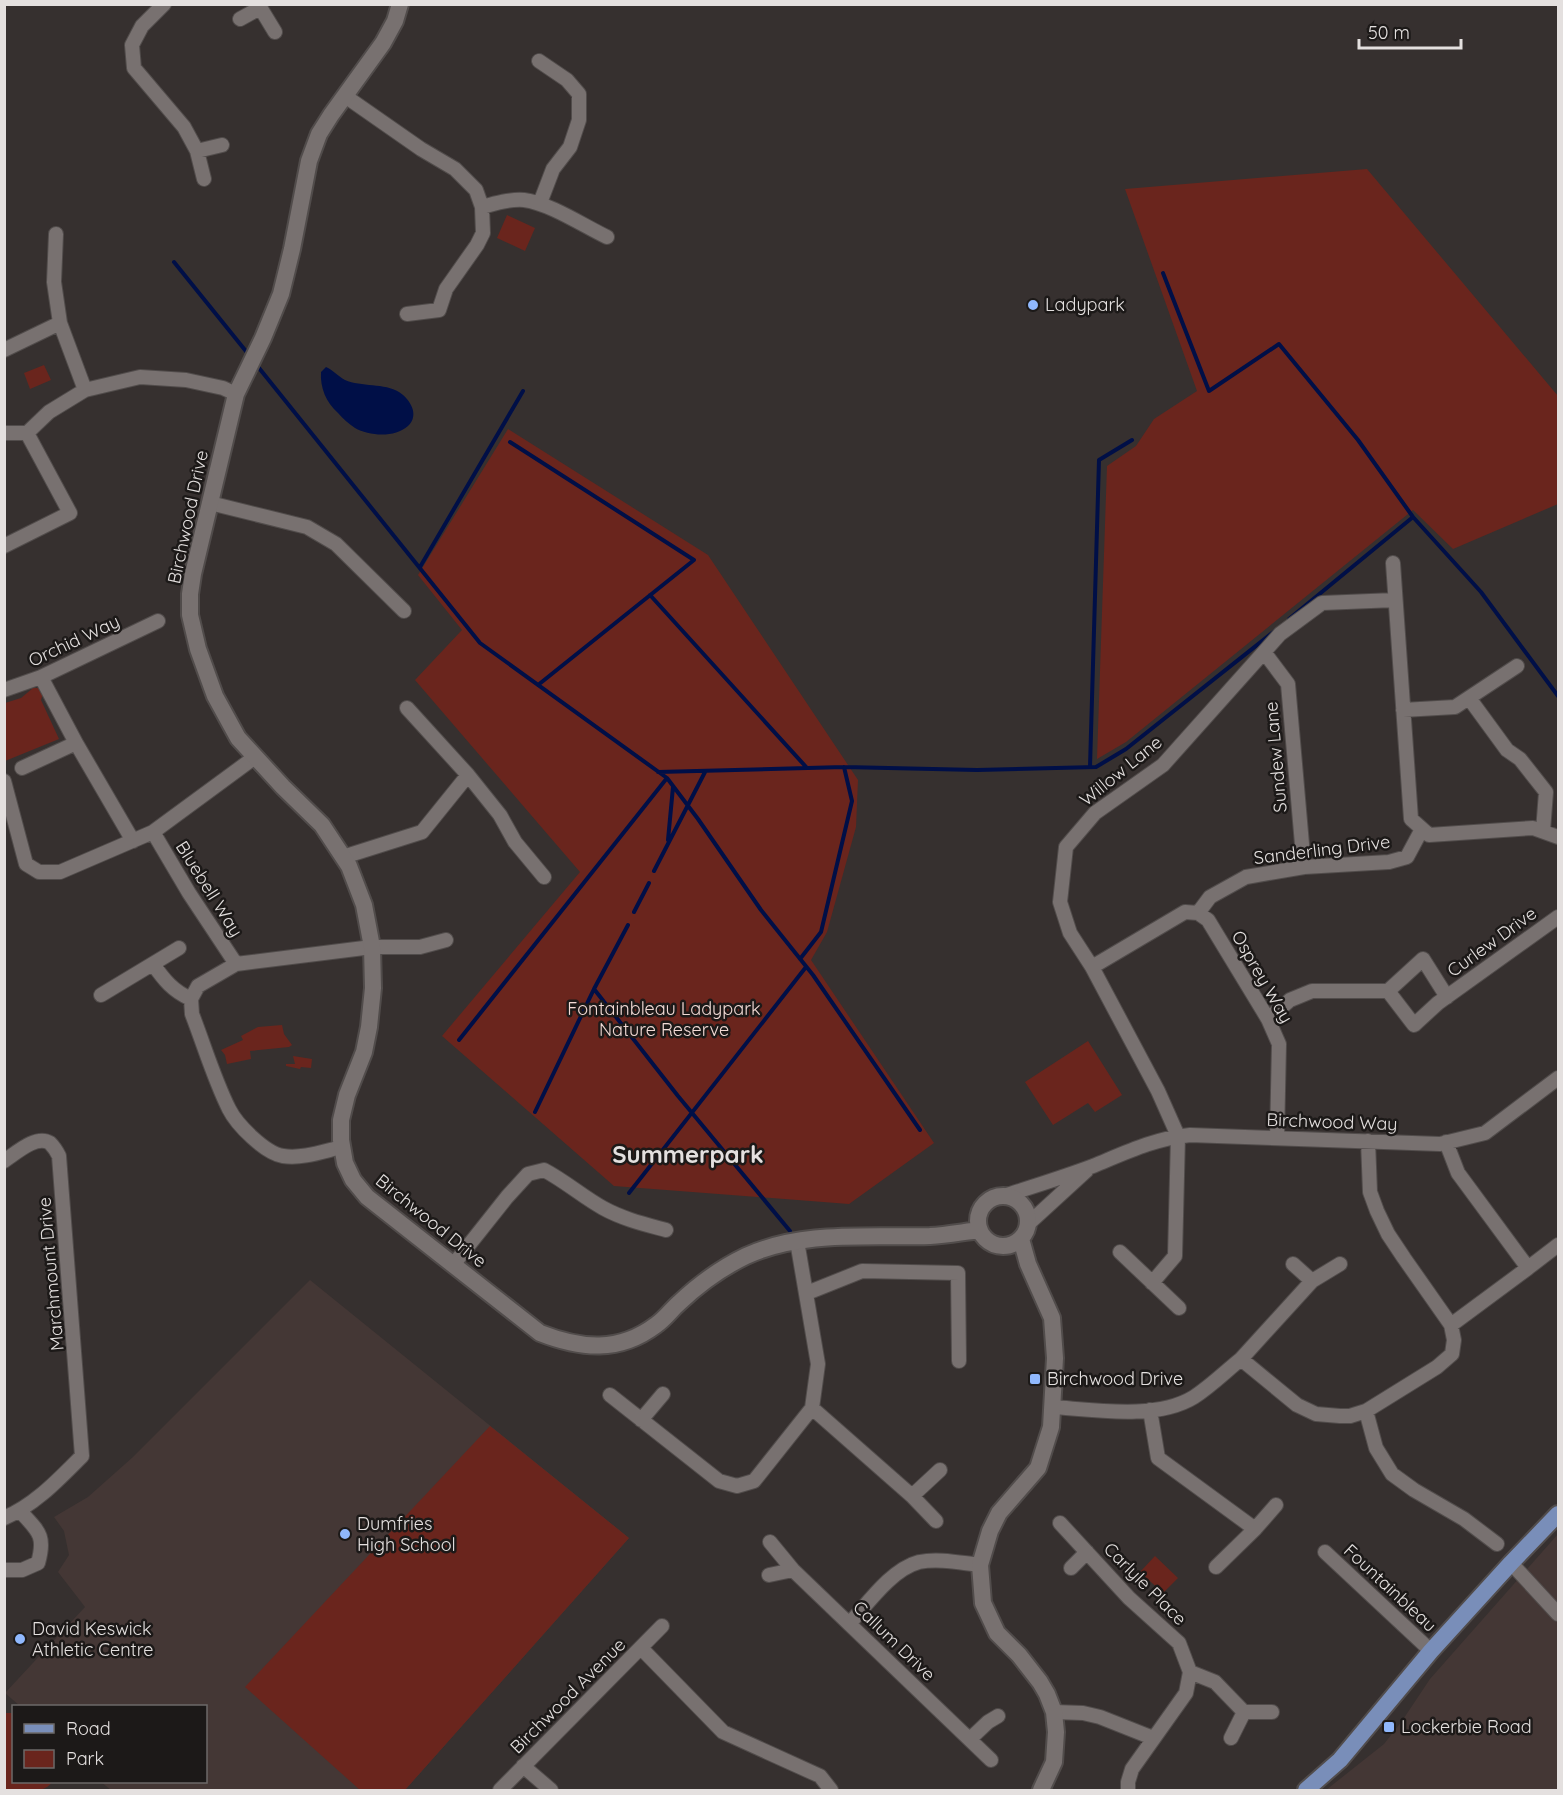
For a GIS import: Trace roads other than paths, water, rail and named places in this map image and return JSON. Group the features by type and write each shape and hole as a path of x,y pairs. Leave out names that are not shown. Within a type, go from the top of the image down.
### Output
{"main road":[{"path":"1306,1791 1340,1760 1431,1651 1558,1514"}],"street":[{"path":"164,4 142,26 132,45 134,68 184,127 197,151 204,179"},
{"name":"Birchwood Drive","path":"400,4 395,21 383,43 330,115 319,134 309,161 281,294 236,394 190,594 190,615 198,649 215,696 238,738 322,825 349,866 364,905 372,947 373,988 369,1027 364,1052 347,1095 341,1120 345,1163 353,1180 367,1197 540,1333 580,1345 612,1345 637,1338 658,1325 680,1302 723,1268 774,1246 826,1237 932,1236 980,1230"},
{"path":"240,19 259,6 275,32"},
{"path":"539,61 567,80 579,94 579,120 570,147 553,169 540,203"},
{"path":"345,96 421,149 455,169 476,190 482,207 483,233 446,289 439,310 407,314"},
{"path":"197,151 222,145"},
{"path":"482,207 505,201 523,200 540,203 607,237"},
{"path":"56,234 54,282 60,323 85,390"},
{"path":"4,350 60,323"},
{"path":"4,433 27,433 49,412 85,390 140,377 186,380 223,388 236,394"},
{"path":"4,546 70,513 27,433"},
{"path":"210,503 307,527 336,544 404,611"},
{"path":"1393,563 1411,819 1429,835 1533,828 1558,837"},
{"name":"Willow Lane","path":"1178,1136 1158,1091 1092,967 1070,933 1060,902 1066,847 1095,813 1163,765 1280,634 1322,603 1395,600"},
{"name":"Orchid Way","path":"4,690 41,677 158,621"},
{"name":"Sundew Lane","path":"1264,652 1288,684 1304,867"},
{"path":"1403,710 1455,707 1517,666"},
{"path":"41,677 133,841"},
{"path":"1469,698 1507,750 1520,759 1546,792 1543,831"},
{"path":"407,708 468,775 500,815 515,843 544,877"},
{"path":"22,768 76,743"},
{"path":"4,781 26,864 39,872 60,872 153,832 255,757"},
{"path":"343,857 422,832 468,775"},
{"name":"Sanderling Drive","path":"1092,967 1185,912 1198,913 1210,897 1246,878 1304,867 1389,862 1407,857 1422,829"},
{"name":"Bluebell Way","path":"153,832 189,894 236,964"},
{"name":"Osprey Way","path":"1198,913 1208,920 1268,1019 1280,1044 1277,1138"},
{"name":"Curlew Drive","path":"1447,997 1423,959 1388,991 1414,1025 1447,997 1558,917"},
{"path":"342,1147 304,1156 282,1156 264,1149 249,1135 230,1111 192,1014 191,999 198,986 236,964 372,947 420,947 446,940"},
{"path":"101,995 179,948"},
{"path":"153,964 170,987 191,999"},
{"path":"1268,1019 1290,1000 1312,991 1388,991"},
{"name":"Birchwood Way","path":"1004,1196 1091,1167 1145,1144 1178,1136 1446,1142 1485,1133 1558,1078"},
{"path":"1152,1283 1175,1256 1178,1136"},
{"name":"Marchmount Drive","path":"4,1161 30,1144 41,1141 50,1143 59,1156 82,1456 20,1511"},
{"path":"1241,1359 1297,1405 1316,1414 1350,1416 1366,1411 1437,1367 1452,1354 1454,1340 1451,1325 1399,1250 1377,1211 1370,1192 1368,1141"},
{"path":"1446,1142 1458,1173 1528,1268"},
{"name":"Birchwood Way","path":"1025,1231 1091,1167"},
{"path":"453,1265 528,1174 544,1170 601,1207 623,1218 666,1230"},
{"path":"1025,1231 1014,1244 998,1246 990,1243 984,1237 978,1222 982,1206 988,1200 996,1197 1012,1197 1025,1208 1028,1216 1025,1231 1028,1264 1052,1318 1055,1358 1051,1427 1038,1468 999,1513 990,1530 980,1565 983,1603 997,1633 1019,1655 1040,1682 1054,1712 1056,1732 1054,1762 1041,1791"},
{"path":"610,1395 719,1481 737,1486 754,1481 812,1408 818,1364 797,1241"},
{"path":"1451,1325 1558,1245"},
{"path":"1120,1252 1179,1308"},
{"path":"1293,1264 1312,1281"},
{"path":"1053,1407 1139,1412 1166,1408 1193,1397 1241,1359 1312,1281 1340,1264"},
{"path":"807,1293 862,1271 957,1273 959,1361"},
{"path":"641,1420 663,1394"},
{"path":"812,1408 912,1496 936,1521"},
{"path":"1150,1410 1158,1458 1255,1529"},
{"path":"1366,1411 1376,1448 1392,1474 1414,1490 1464,1519 1497,1544"},
{"path":"912,1496 940,1470"},
{"path":"1216,1567 1276,1505"},
{"path":"4,1518 20,1511 38,1530 42,1547 38,1563 22,1570 4,1570"},
{"name":"Carlyle Place","path":"1060,1523 1130,1598 1179,1643 1190,1672"},
{"name":"Callum Drive","path":"770,1542 793,1570 991,1760"},
{"path":"1071,1568 1087,1552"},
{"name":"Fountainbleau","path":"1324,1552 1431,1651"},
{"path":"850,1623 892,1577 905,1568 919,1563 937,1561 980,1565"},
{"path":"1511,1563 1558,1614"},
{"path":"769,1575 793,1570"},
{"name":"Birchwood Avenue","path":"500,1791 662,1626"},
{"path":"641,1648 723,1732 820,1776 831,1791"},
{"path":"1128,1791 1132,1769 1186,1693 1190,1672 1215,1682 1244,1712 1272,1712"},
{"path":"1054,1712 1083,1713 1100,1717 1153,1738"},
{"path":"1232,1738 1244,1712"},
{"path":"970,1739 998,1716"},
{"path":"523,1766 551,1791"}],"waterway":[{"path":"174,262 249,355"},
{"path":"1163,273 1209,391 1279,344 1358,440 1413,517 1481,592 1558,696"},
{"path":"255,363 480,643 667,778 761,910 813,975 920,1130"},
{"path":"420,567 523,391"},
{"path":"1090,767 1099,460 1132,440"},
{"path":"510,442 694,560 538,685"},
{"path":"1289,619 1413,517"},
{"path":"650,595 807,768"},
{"path":"658,772 844,767 977,770 1096,767 1126,749 1276,630"},
{"path":"800,959 821,932 852,801 844,767"},
{"path":"654,871 705,772"},
{"path":"459,1040 667,778"},
{"path":"668,840 673,787"},
{"path":"634,912 649,883"},
{"path":"535,1112 594,989 628,925"},
{"path":"629,1193 806,967"},
{"path":"594,989 678,1096 790,1231"}],"place":[{"name":"Ladypark","path":"1033,305"},
{"name":"Birchwood Drive","path":"1035,1379"},
{"name":"Dumfries High School","path":"345,1534"},
{"name":"David Keswick Athletic Centre","path":"20,1639"},
{"name":"Lockerbie Road","path":"1389,1727"}],"district":[{"name":"Summerpark","path":"688,1155"}],"park label":[{"name":"Fontainbleau Ladypark Nature Reserve","path":"664,1019"}]}
